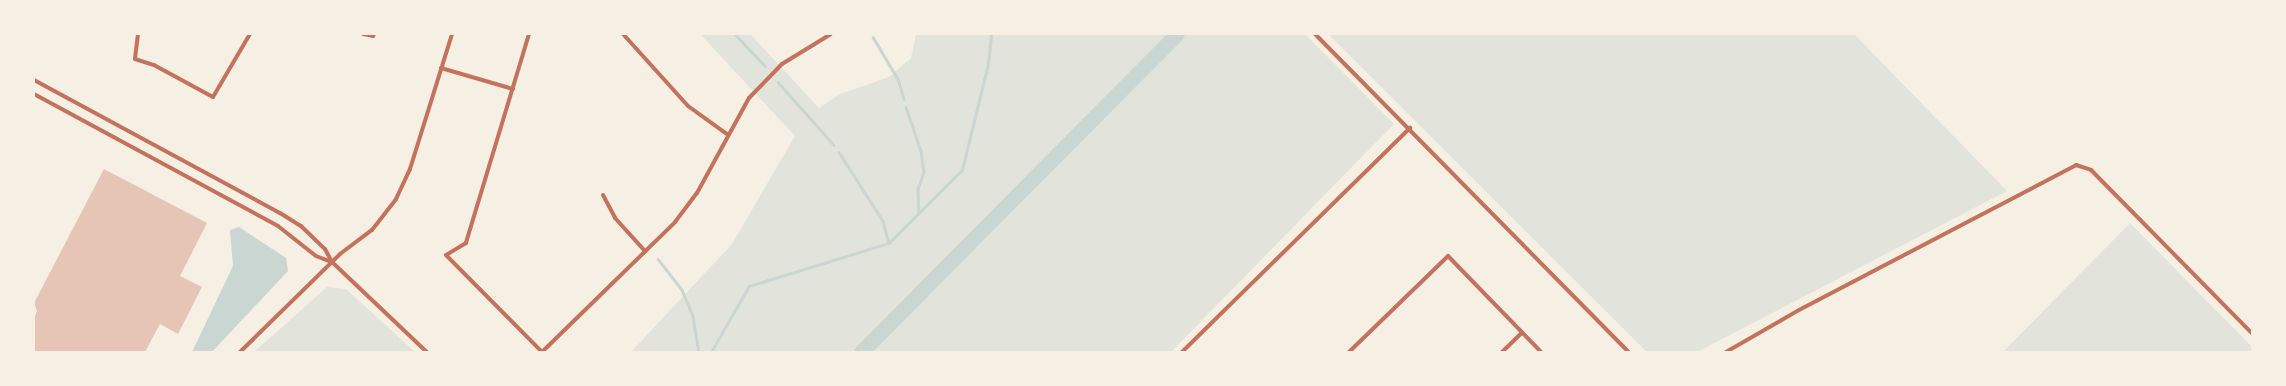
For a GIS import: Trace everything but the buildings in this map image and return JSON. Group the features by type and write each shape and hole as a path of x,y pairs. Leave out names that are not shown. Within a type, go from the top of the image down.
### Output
{"street":[{"path":"138,34 135,59 154,65 213,97 250,34"},
{"path":"363,34 374,35"},
{"path":"240,352 332,262 372,230 396,199 410,169 452,34"},
{"path":"529,34 466,243 446,255 542,352 675,222 697,193 749,98 782,64 831,34"},
{"path":"623,34 688,106 728,135"},
{"path":"1315,34 1410,128 1629,352"},
{"path":"441,68 513,89"},
{"path":"34,80 301,226 325,249 332,262 427,352"},
{"path":"34,94 278,226 316,256 332,262"},
{"path":"1182,352 1410,128"},
{"path":"1726,352 1808,306 2076,165 2091,170 2252,332"},
{"path":"603,195 615,218 644,251"},
{"path":"1349,352 1448,256 1541,352"},
{"path":"1502,352 1522,333"}],"shaded area":[{"path":"700,34 750,34 819,108 840,94 889,77 911,58 916,34 1305,34 1394,124 1171,352 631,352 732,244 795,136"},
{"path":"1328,34 1854,34 2007,191 1697,352 1647,352"},
{"path":"2130,223 2252,347 2252,352 2003,352"},
{"path":"239,227 286,258 288,271 212,352 192,352 233,266 230,230"},
{"path":"327,287 346,289 415,352 254,352"}],"waterway":[{"path":"735,34 765,66"},
{"path":"711,352 749,286 889,243 962,170 988,64 991,34"},
{"path":"861,352 1177,34"},
{"path":"873,37 898,79 904,99"},
{"path":"778,82 834,145"},
{"path":"906,107 921,151 924,172 918,189 919,212"},
{"path":"839,152 883,221 889,243"},
{"path":"658,259 682,290 693,316 699,352"}]}
